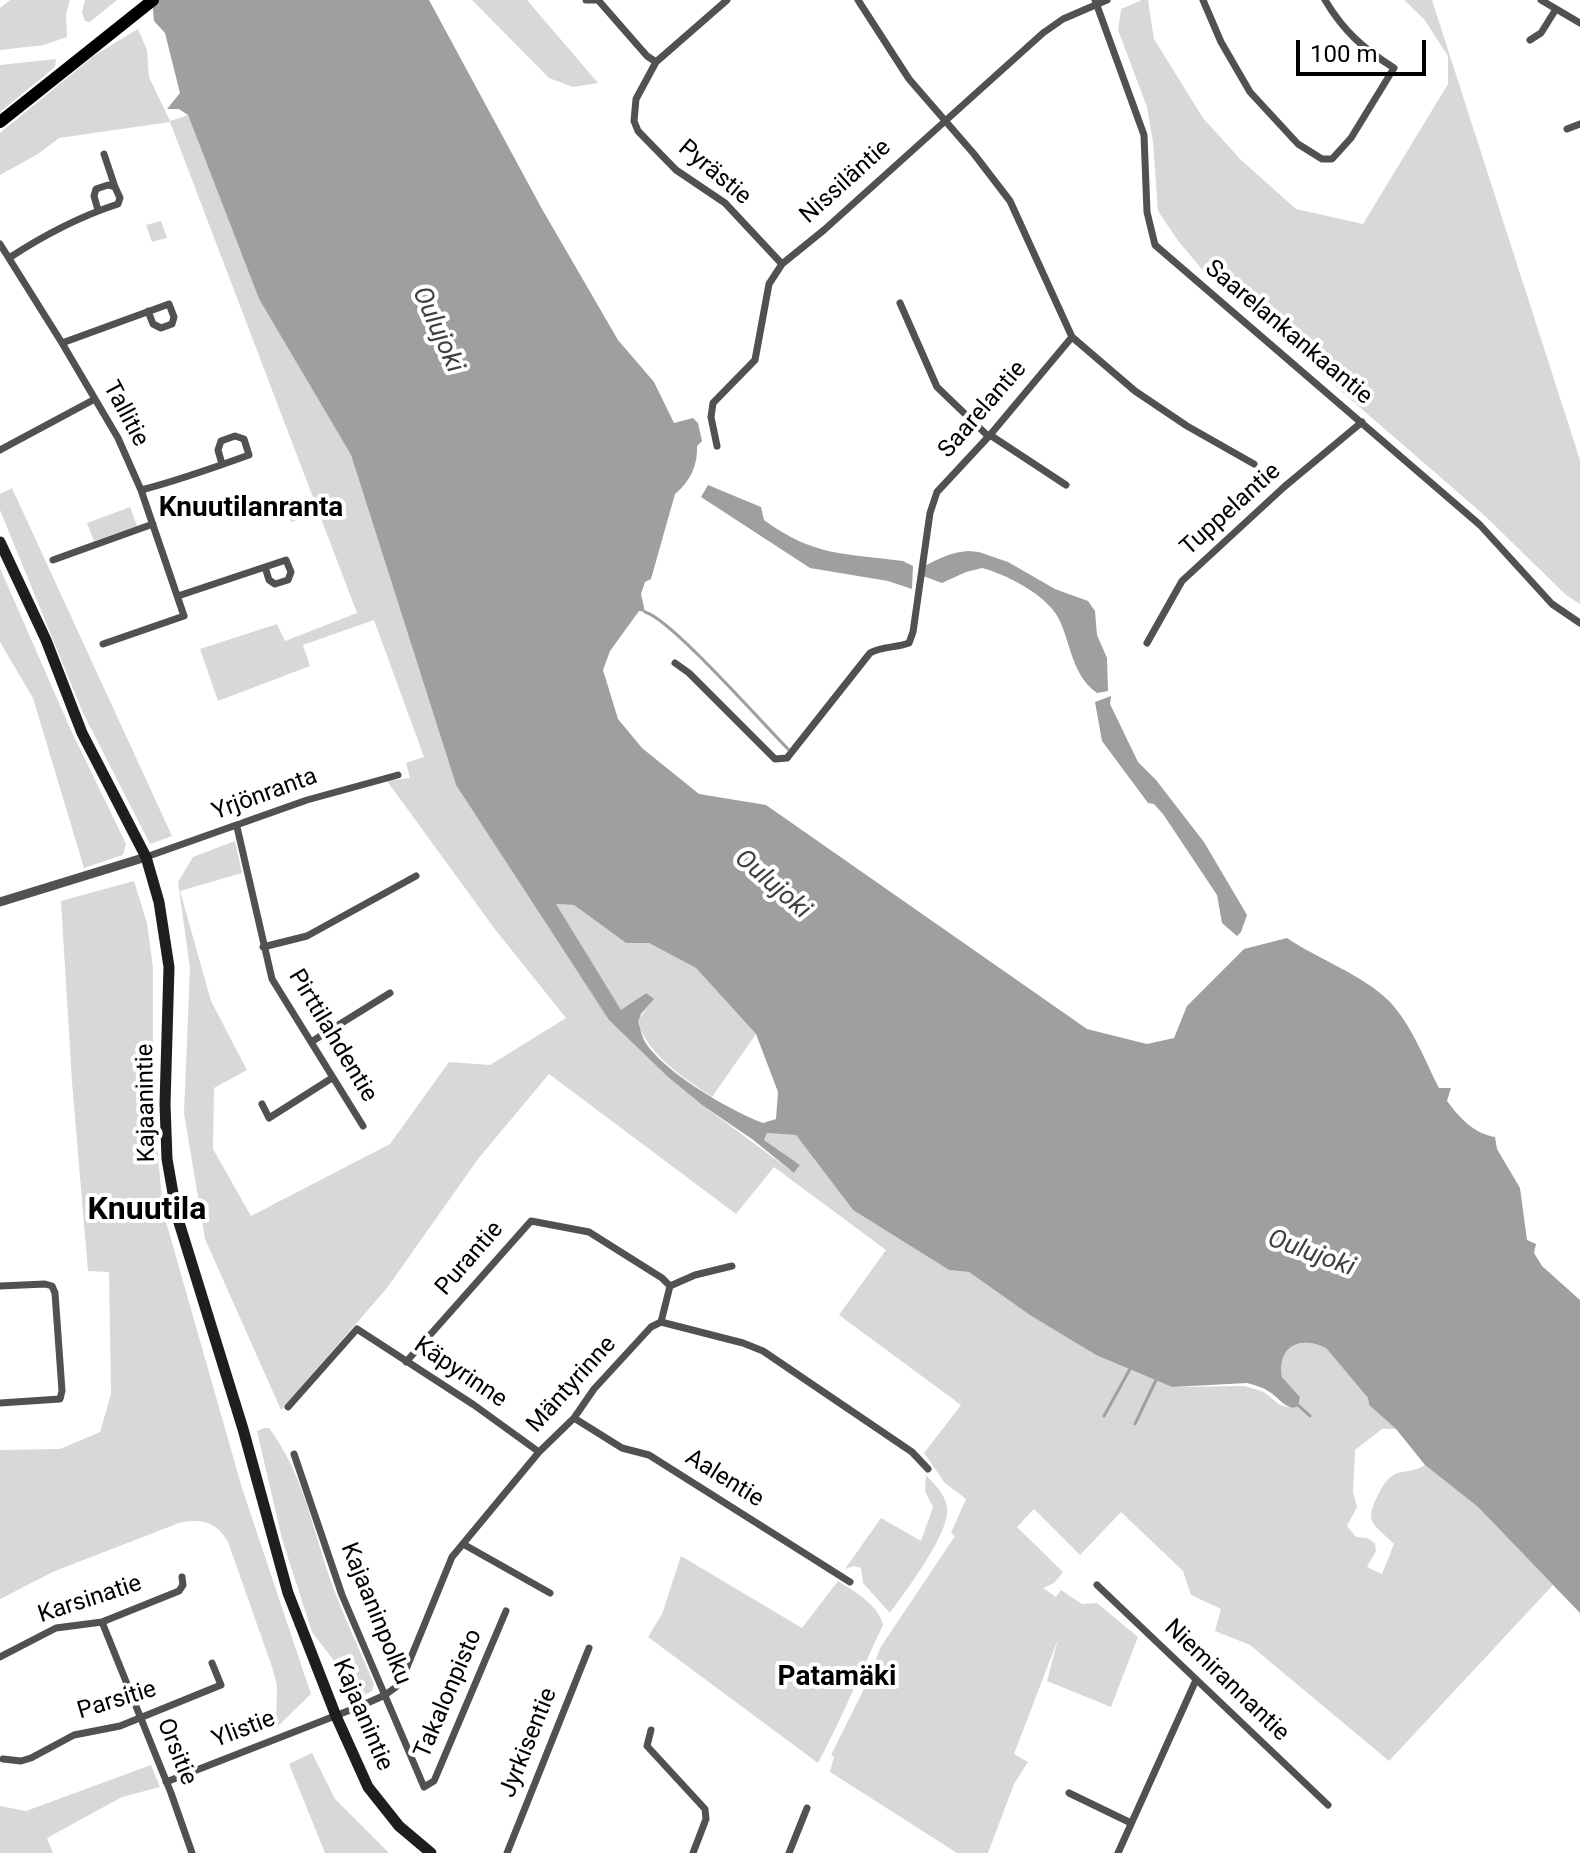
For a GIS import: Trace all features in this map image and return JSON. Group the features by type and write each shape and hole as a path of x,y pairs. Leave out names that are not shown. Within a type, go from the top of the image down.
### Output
{"main road":[{"path":"0,122 153,0"},
{"name":"Kajaanintie","path":"0,542 46,640 82,733 146,857 159,902 169,967 165,1104 167,1159 177,1216 243,1429 288,1593 336,1716 368,1787 399,1826 429,1853"}],"street":[{"path":"586,0 598,0 647,56 656,62"},
{"name":"Pyrästie","path":"727,0 656,62 633,109 638,131 676,170 725,203 782,264"},
{"path":"858,0 909,79 1010,201 1072,337 1135,391 1187,426 1254,464"},
{"name":"Nissiläntie","path":"717,446 711,417 713,403 755,360 769,284 782,264 1043,33 1063,19 1096,2 1107,0"},
{"path":"1203,0 1221,42 1250,92 1298,144 1322,159 1332,159 1351,138 1394,68 1362,48 1335,17 1325,0"},
{"path":"1541,0 1580,23"},
{"name":"Saarelankankaantie","path":"1096,2 1144,135 1147,212 1155,245 1480,525 1552,604 1580,623"},
{"path":"1530,40 1541,33 1556,9"},
{"path":"1567,129 1580,124"},
{"path":"9,258 78,217 118,204 120,198 104,154"},
{"path":"98,210 94,196 96,189 108,185 115,187"},
{"name":"Tallitie","path":"0,244 118,438 141,490 184,616 103,644"},
{"path":"900,303 937,387 989,435 1066,485"},
{"path":"62,343 148,311"},
{"name":"Saarelantie","path":"675,663 689,673 775,759 787,758 870,653 909,643 930,513 937,492 1072,337"},
{"path":"0,450 95,399"},
{"name":"Tuppelantie","path":"1147,643 1182,581 1284,487 1362,422"},
{"path":"141,490 222,464 249,455 244,439 235,436 221,441 218,450 222,464"},
{"path":"53,560 153,524"},
{"path":"178,596 265,567"},
{"name":"Yrjönranta","path":"146,857 307,800 398,775"},
{"name":"Pirttilahdentie","path":"237,827 272,979 363,1126"},
{"path":"0,902 146,857"},
{"path":"263,947 307,936 416,876"},
{"path":"311,1042 390,993"},
{"path":"262,1104 269,1118 332,1078"},
{"name":"Purantie","path":"406,1362 531,1221 596,1235 670,1286"},
{"path":"732,1266 695,1275 670,1286 661,1322 763,1351 912,1452 928,1469"},
{"path":"0,1286 52,1286 62,1391 60,1399 0,1403"},
{"name":"Mäntyrinne","path":"385,1695 396,1687 407,1667 452,1557 539,1452 574,1418 613,1368 651,1327 661,1322"},
{"name":"Käpyrinne","path":"288,1407 357,1329 474,1405 539,1452"},
{"name":"Aalentie","path":"574,1418 622,1448 649,1455 850,1582"},
{"name":"Kajaaninpolku","path":"294,1454 342,1595 424,1787"},
{"path":"463,1544 550,1593"},
{"name":"Karsinatie","path":"0,1657 63,1626 102,1622 179,1591 183,1585 182,1577"},
{"name":"Niemirannantie","path":"1097,1585 1328,1805"},
{"name":"Takalonpisto","path":"424,1787 434,1781 506,1611"},
{"name":"Orsitie","path":"102,1622 192,1853"},
{"name":"Jyrkisentie","path":"507,1853 589,1648"},
{"name":"Parsitie","path":"3,1759 21,1761 74,1735 120,1726 221,1685 212,1663"},
{"path":"1118,1853 1196,1680"},
{"path":"336,1716 385,1695"},
{"name":"Ylistie","path":"166,1782 336,1716"},
{"path":"651,1730 647,1746 705,1809 706,1819 693,1853"},
{"path":"1069,1793 1131,1823"},
{"path":"789,1853 807,1808"}],"shaded area":[{"path":"10,0 70,0 66,14 67,37 44,45 0,50 0,8"},
{"path":"85,0 117,0 90,22 85,21 82,12"},
{"path":"472,0 527,0 598,83 573,87 549,78"},
{"path":"1148,0 1154,39 1203,118 1241,160 1296,209 1363,224 1448,84 1448,56 1424,19 1404,0 1432,0 1580,460 1580,604 1566,595 1484,515 1206,274 1179,242 1158,211 1147,107 1118,30 1121,9"},
{"path":"138,29 147,50 149,77 170,121 188,115 259,299 351,455 456,785 609,1019 668,1077 794,1173 800,1165 764,1140 767,1133 796,1135 853,1210 949,1270 969,1272 1096,1355 1172,1387 1245,1386 1264,1392 1280,1405 1293,1408 1300,1397 1282,1377 1283,1358 1292,1346 1299,1343 1326,1348 1368,1398 1369,1405 1396,1429 1382,1429 1355,1450 1353,1492 1357,1507 1347,1526 1356,1537 1375,1543 1376,1551 1367,1567 1382,1574 1394,1544 1376,1527 1371,1517 1381,1490 1395,1474 1425,1465 1478,1507 1553,1585 1389,1761 1250,1645 1215,1631 1221,1609 1191,1595 1183,1571 1121,1512 1080,1555 1034,1509 1017,1527 1063,1572 1054,1583 1043,1588 1056,1597 1061,1590 1082,1604 1097,1603 1138,1637 1111,1707 1047,1681 1058,1639 1014,1754 1028,1762 1014,1784 988,1853 957,1853 830,1772 834,1757 831,1755 870,1677 880,1648 955,1536 951,1533 966,1499 945,1483 924,1453 961,1405 839,1315 886,1250 774,1167 736,1214 549,1074 478,1159 387,1288 281,1410 205,1239 184,1113 190,968 178,882 193,857 235,841 242,873 180,891 211,1001 247,1070 214,1088 213,1149 251,1216 390,1144 449,1062 490,1065 566,1018 494,928 387,781 410,778 406,763 424,757 374,620 303,645 310,666 218,701 200,649 277,624 285,641 357,613 170,122 59,138 0,175 0,133 95,55"},
{"path":"56,59 55,67 0,112 0,65"},
{"path":"161,221 167,238 152,242 146,225"},
{"path":"12,488 172,836 150,844 83,713 0,510 0,494"},
{"path":"302,500 308,516 291,522 285,506"},
{"path":"130,507 137,526 94,541 87,523"},
{"path":"0,568 69,726 126,844 123,855 84,868 33,698 0,642"},
{"path":"134,881 147,923 153,968 153,1099 163,1211 242,1488 311,1694 276,1728 277,1685 272,1667 228,1542 219,1530 208,1523 179,1523 55,1571 0,1599 0,1450 60,1449 100,1432 111,1394 109,1272 88,1271 61,901"},
{"path":"555,904 574,905 626,943 649,943 696,968 756,1034 712,1097 668,1065 650,1046 637,1022 653,999 645,993 621,1011"},
{"path":"269,1428 280,1445 298,1481 334,1590 374,1684 372,1691 363,1696 354,1696 334,1661 312,1632 282,1539 257,1431"},
{"path":"926,1475 944,1498 946,1518 926,1562 890,1613 863,1583 861,1568 854,1566 845,1569 881,1518 921,1541 933,1507 925,1491"},
{"path":"681,1556 802,1628 838,1581 865,1599 876,1611 883,1625 818,1763 648,1637 662,1614"},
{"path":"312,1753 335,1799 389,1853 325,1853 289,1764"},
{"path":"151,1765 160,1787 122,1797 47,1838 53,1853 0,1853 0,1806 26,1811"}],"water":[{"name":"Oulujoki","path":"152,0 429,0 542,209 618,340 654,382 674,423 693,418 698,423 702,441 697,446 692,473 675,494 651,579 645,582 641,594 645,612 639,611 610,651 603,670 618,719 642,748 699,794 766,805 1087,1029 1147,1044 1174,1038 1187,1006 1244,949 1287,938 1366,983 1389,1001 1411,1031 1439,1088 1451,1088 1447,1101 1457,1114 1480,1132 1495,1137 1497,1149 1520,1188 1527,1240 1536,1244 1534,1253 1542,1266 1580,1300 1580,1613 1478,1507 1425,1465 1396,1429 1369,1405 1368,1398 1326,1348 1299,1343 1292,1346 1283,1358 1282,1377 1300,1397 1298,1406 1293,1408 1266,1390 1247,1383 1172,1387 1096,1355 1030,1315 969,1272 949,1270 853,1210 796,1135 767,1133 764,1140 800,1165 794,1173 668,1077 609,1020 456,785 351,455 259,299 188,115 179,109 167,109 180,93 165,33 154,21","holes":["556,904 574,905 626,943 649,943 696,968 756,1034 778,1092 776,1119 763,1123 733,1109 681,1077 653,1052 644,1040 638,1022 654,999 646,993 621,1010"]},
{"path":"708,485 761,507 764,520 799,541 830,551 903,561 913,566 912,589 888,581 810,568 701,497"},
{"path":"968,551 1008,562 1055,589 1088,601 1095,611 1097,635 1107,658 1108,691 1097,693 1080,675 1059,619 1047,603 1030,590 1001,574 982,568 942,583 923,576 924,566 951,554"},
{"path":"1111,696 1110,704 1138,762 1156,780 1204,842 1247,915 1237,936 1222,923 1217,895 1163,814 1154,804 1148,803 1102,741 1095,702"}],"waterway":[{"path":"645,612 658,619 695,652 788,749"},
{"path":"1104,1416 1130,1369"},
{"path":"1135,1424 1156,1380"},
{"path":"1298,1405 1310,1416"}],"district":[{"name":"Knuutilanranta","path":"251,509"},
{"name":"Knuutila","path":"147,1211"},
{"name":"Patamäki","path":"837,1678"}]}
